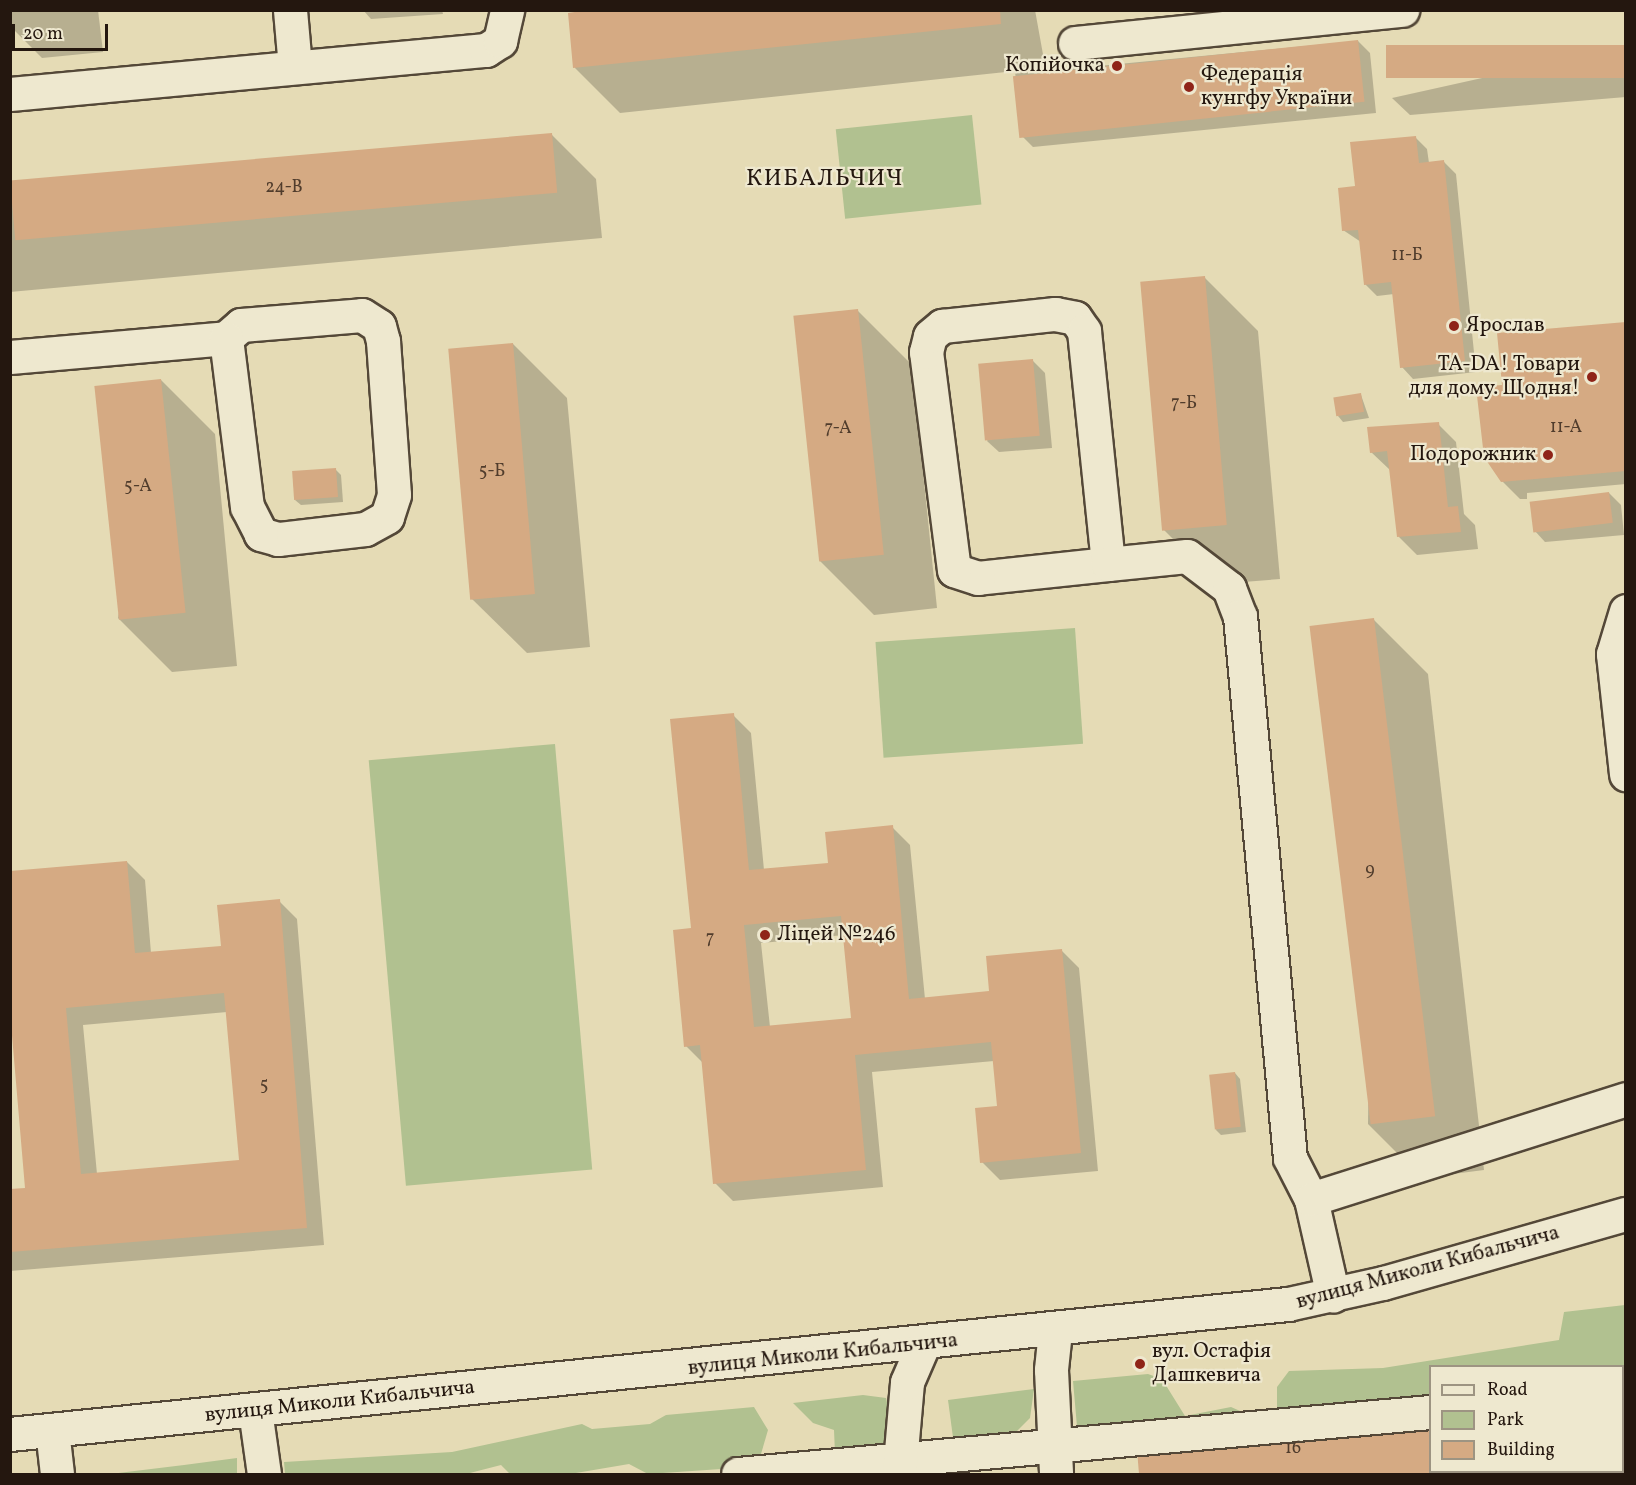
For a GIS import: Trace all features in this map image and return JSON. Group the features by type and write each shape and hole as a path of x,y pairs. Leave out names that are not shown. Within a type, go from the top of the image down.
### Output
{"street":[{"path":"290,10 295,67"},
{"path":"10,94 486,50 500,41 507,10"},
{"path":"1076,43 1402,10"},
{"path":"1108,564 1084,331 1075,318 1055,314 942,326 930,336 926,352 954,570 978,578 1187,556 1229,588 1240,616 1290,1158 1311,1199 1333,1296"},
{"path":"10,357 226,338 240,325 362,315 379,326 394,495 387,517 365,529 278,539 261,534 247,507 226,338"},
{"path":"1626,611 1613,654 1626,774"},
{"path":"1311,1199 1626,1099"},
{"name":"вулиця Миколи Кибальчича","path":"10,1434 923,1345 1333,1296 1626,1214"},
{"path":"1055,1331 1055,1460"},
{"path":"898,1467 907,1382 923,1345"},
{"path":"255,1410 264,1474"},
{"path":"738,1474 1055,1460 1429,1412"},
{"path":"52,1430 57,1474"}],"green space":[{"path":"972,115 981,205 845,219 836,129"},
{"path":"1075,628 1083,744 884,758 875,642"},
{"path":"555,744 592,1169 406,1186 369,760"},
{"path":"1625,1305 1625,1386 1624,1365 1429,1365 1429,1403 1277,1417 1277,1387 1289,1371 1383,1368 1559,1340 1564,1312"},
{"path":"1148,1374 1162,1379 1185,1416 1231,1407 1256,1418 1078,1438 1073,1381"},
{"path":"1034,1389 1030,1418 1015,1433 954,1445 948,1400"},
{"path":"863,1395 886,1398 893,1430 885,1454 835,1454 834,1430 813,1423 793,1403"},
{"path":"754,1407 768,1430 761,1454 736,1468 648,1474 629,1464 570,1474 510,1474 501,1465 466,1474 285,1474 284,1462 452,1452 582,1424 592,1429 650,1424 666,1415"},
{"path":"237,1458 237,1474 110,1474 184,1465"}],"building":[{"path":"588,10 1000,10 1001,24 573,68 568,13"},
{"name":"Федерація кунгфу України","path":"1358,40 1364,102 1019,138 1013,76"},
{"path":"1386,45 1626,45 1626,78 1386,78"},
{"path":"552,133 557,193 15,240 10,180"},
{"path":"1416,136 1419,163 1444,160 1465,361 1400,368 1391,282 1364,285 1358,230 1342,231 1338,188 1355,186 1350,142"},
{"path":"1205,276 1227,525 1162,531 1140,282"},
{"path":"858,309 884,555 819,561 793,316"},
{"path":"1626,322 1626,471 1501,482 1484,457 1476,387 1502,385 1497,333"},
{"path":"513,343 535,594 470,600 448,349"},
{"path":"1033,359 1040,436 985,441 978,364"},
{"path":"161,379 186,613 119,620 94,386"},
{"path":"1361,393 1364,412 1336,416 1333,397"},
{"path":"1439,422 1448,507 1458,506 1461,532 1397,537 1387,451 1370,453 1367,427"},
{"path":"336,468 338,497 294,500 292,471"},
{"path":"1609,492 1613,523 1533,533 1530,502"},
{"path":"1374,618 1435,1116 1371,1124 1309,626"},
{"name":"Ліцей №246","path":"734,713 749,870 828,863 825,832 893,825 909,999 989,991 986,956 1062,949 1081,1153 980,1163 975,1108 997,1106 991,1042 855,1055 866,1170 713,1184 700,1045 684,1047 673,930 691,928 670,719","holes":["841,916 851,1018 754,1027 744,925"]},
{"path":"127,861 135,953 221,946 217,905 280,899 307,1228 10,1252 10,1189 25,1188 10,1012 10,871","holes":["224,993 239,1160 81,1174 66,1008"]},
{"path":"1235,1072 1241,1127 1215,1129 1209,1075"},
{"path":"1429,1424 1429,1473 1554,1473 1139,1474 1137,1450"}],"place":[{"name":"Копійочка","path":"1117,66"},
{"name":"Федерація кунгфу України","path":"1189,87"},
{"name":"Ярослав","path":"1454,326"},
{"name":"TA-DA! Товари для дому. Щодня!","path":"1592,377"},
{"name":"Подорожник","path":"1548,455"},
{"name":"Ліцей №246","path":"765,935"},
{"name":"вул. Остафія Дашкевича","path":"1140,1364"}],"district":[{"name":"КИБАЛЬЧИЧ","path":"825,180"}]}
